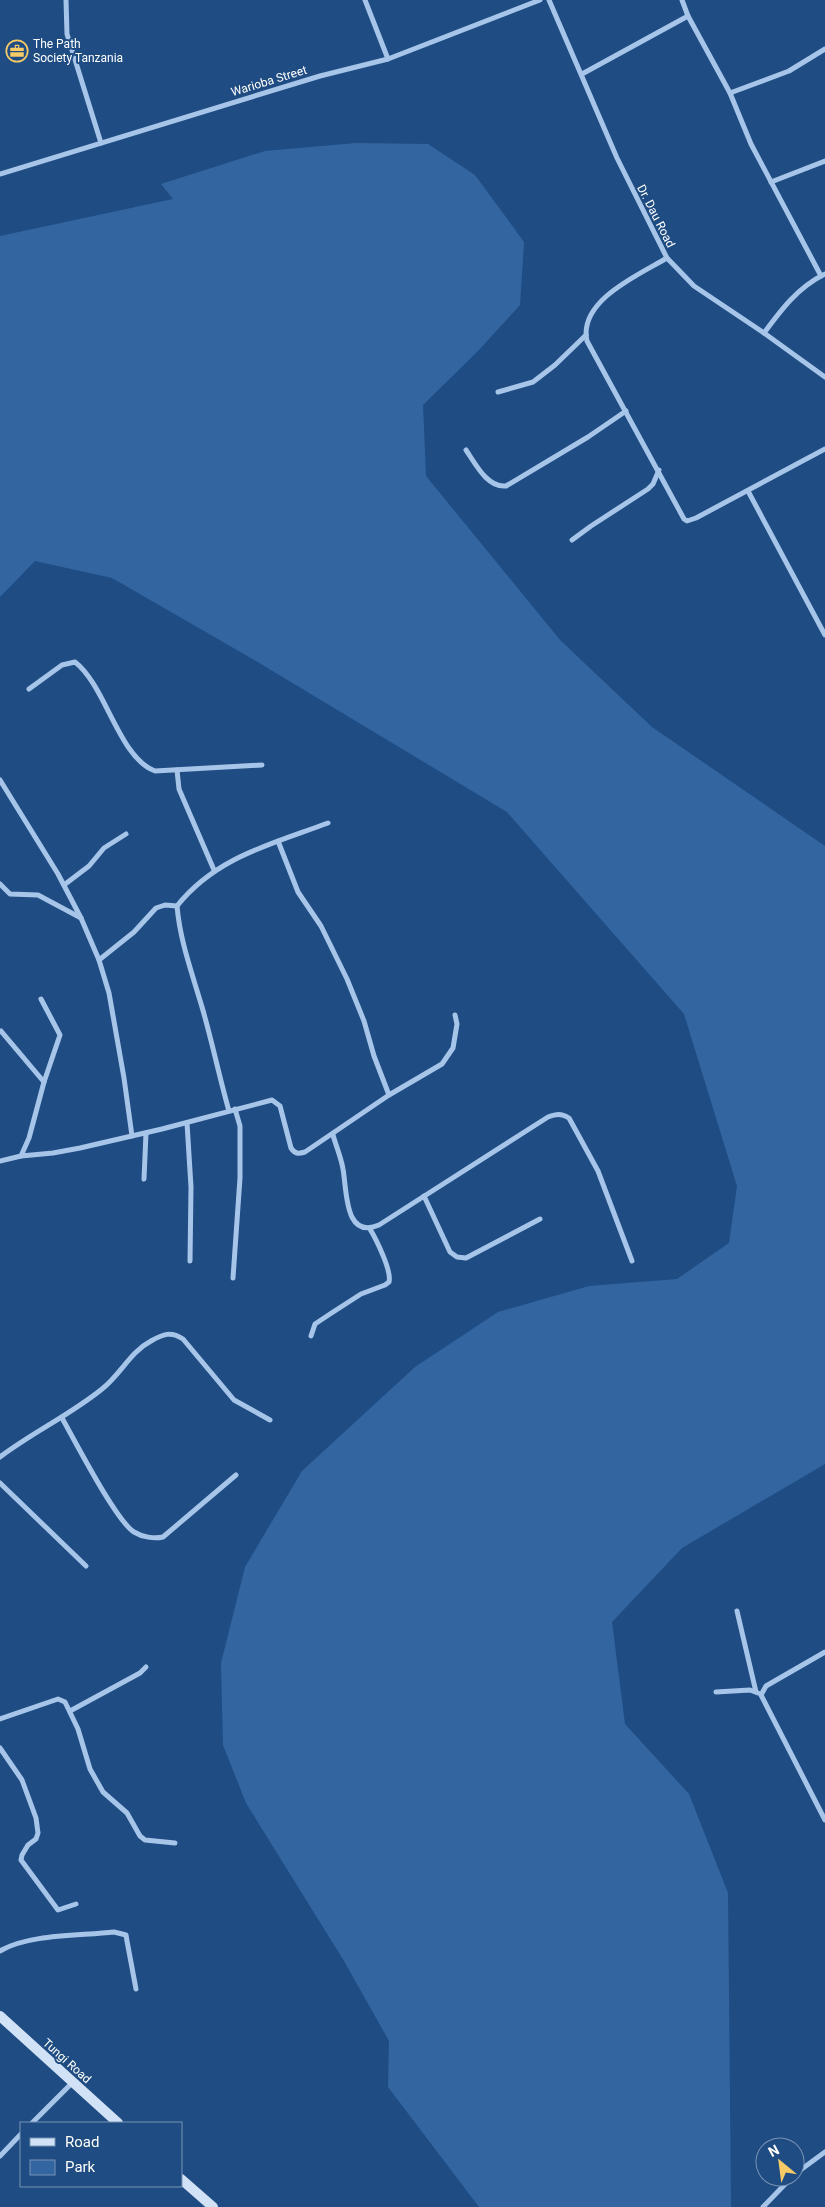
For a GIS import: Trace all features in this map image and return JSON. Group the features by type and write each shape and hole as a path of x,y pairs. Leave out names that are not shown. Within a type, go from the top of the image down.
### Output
{"main road":[{"name":"Tungi Road","path":"0,2016 117,2122"},
{"path":"182,2180 213,2207"}],"street":[{"path":"66,0 67,34 100,143"},
{"path":"365,0 388,59"},
{"name":"Warioba Street","path":"0,174 320,76 388,59 540,0"},
{"name":"Dr. Dau Road","path":"549,0 617,158 667,258 694,286 825,377"},
{"path":"683,0 688,16 730,94 751,144 823,275 804,286 793,296 764,333"},
{"path":"582,74 688,16"},
{"path":"730,94 789,71 825,49"},
{"path":"771,182 825,161"},
{"path":"667,258 606,297 587,320 586,335 587,341 687,521 748,491 825,449"},
{"path":"498,392 533,382 555,365 586,335"},
{"path":"466,450 489,481 497,486 506,486 588,437 626,411"},
{"path":"572,540 648,489 654,484 659,470"},
{"path":"748,491 825,635"},
{"path":"29,689 62,665 75,662 87,675 140,763 155,771 262,765"},
{"path":"177,770 179,789 214,870"},
{"path":"0,780 64,885 99,960 109,993 132,1136"},
{"path":"99,960 134,932 156,908 165,905 177,906 214,870 241,855 328,823"},
{"path":"64,885 89,866 104,848 126,834"},
{"path":"278,841 298,892 321,926 347,979 364,1021 374,1056 389,1096"},
{"path":"0,884 10,894 38,895 81,918"},
{"path":"177,906 185,952 232,1110 240,1126 240,1178 233,1278"},
{"path":"21,1156 29,1138 44,1082 60,1035 41,999"},
{"path":"0,1161 21,1156 52,1153 146,1133 265,1101 276,1102 280,1106 291,1148 298,1154 333,1135 389,1096 442,1064 449,1056 455,1035 457,1024 455,1015"},
{"path":"1,1032 44,1082"},
{"path":"370,1229 548,1117 556,1114 569,1118 598,1171 632,1260"},
{"path":"187,1123 192,1187 190,1261"},
{"path":"144,1179 146,1133"},
{"path":"311,1336 315,1324 361,1294 385,1285 388,1282 388,1272 377,1240 370,1229 360,1226 356,1222 348,1208 343,1168 333,1135"},
{"path":"424,1196 450,1252 457,1257 466,1258 540,1219"},
{"path":"0,1457 62,1418 118,1376 133,1354 164,1334 174,1334 183,1339 234,1400 270,1420"},
{"path":"62,1418 120,1516 133,1532 141,1536 163,1537 236,1475"},
{"path":"0,1483 86,1566"},
{"path":"737,1611 758,1693 825,1820"},
{"path":"716,1692 738,1690 758,1693 766,1686 825,1652"},
{"path":"70,1711 140,1673 146,1667"},
{"path":"0,1719 58,1699 66,1702 90,1769 103,1792 127,1813 140,1836 145,1840 175,1843"},
{"path":"0,1748 22,1780 36,1818 38,1833 36,1839 28,1845 22,1855 23,1864 32,1873 58,1910 76,1904"},
{"path":"819,1809 825,1806"},
{"path":"0,1951 9,1946 34,1939 114,1932 126,1935 136,1989"},
{"path":"33,2122 72,2083"},
{"path":"0,2156 20,2135"},
{"path":"805,2167 825,2152"},
{"path":"763,2207 782,2187"}],"green space":[{"path":"356,143 428,144 475,175 524,242 520,305 478,351 423,405 426,476 560,640 652,727 825,846 825,1464 682,1548 612,1622 625,1724 689,1794 728,1893 731,2207 479,2207 388,2087 389,2041 344,1961 246,1803 223,1745 221,1663 245,1567 302,1471 415,1367 498,1312 589,1286 677,1279 729,1243 737,1186 684,1014 507,812 256,661 112,578 35,561 0,597 0,236 173,199 161,184 265,151"}],"place":[{"name":"The Path Society Tanzania","path":"17,51"}]}
